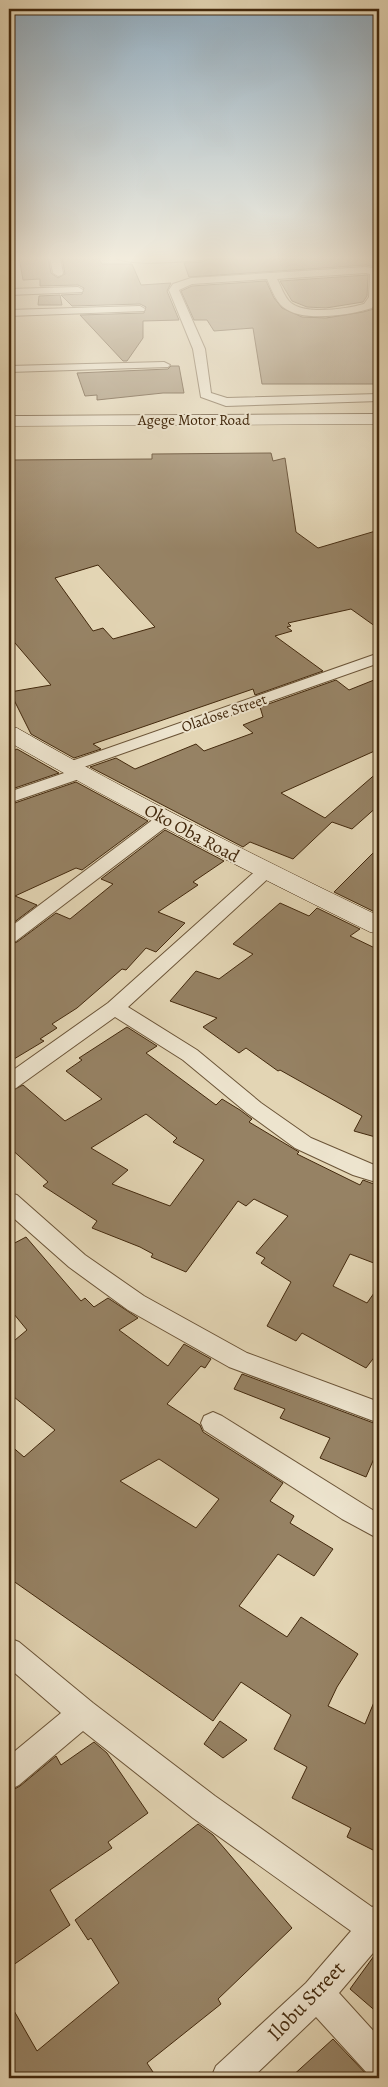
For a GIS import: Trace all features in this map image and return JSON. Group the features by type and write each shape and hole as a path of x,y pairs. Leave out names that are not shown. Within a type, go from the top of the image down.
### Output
{"main road":[{"name":"Agege Motor Road","path":"9,411 379,410"},
{"name":"Agege Motor Road","path":"9,421 379,419"},
{"name":"Oko Oba Road","path":"9,735 266,871 379,926"}],"street":[{"path":"200,354 205,395 226,402 379,398"},
{"path":"9,369 164,365"},
{"name":"Oladose Street","path":"9,798 74,770 379,658"},
{"path":"9,937 165,818"},
{"path":"9,1083 115,1008 266,871"},
{"path":"115,1008 190,1055 254,1108 303,1143 379,1175"},
{"path":"9,1201 77,1261 136,1303 238,1360 379,1412"},
{"path":"213,1423 379,1527"},
{"path":"9,1651 83,1713 204,1807 377,1924"},
{"path":"9,1775 83,1713"},
{"name":"Ilobu Street","path":"228,2078 317,1994 377,1924"},
{"path":"317,1994 379,2061"}],"building":[{"path":"117,354 132,354 127,361 123,361"},
{"path":"257,354 379,354 379,384 262,384"},
{"path":"171,366 179,366 184,393 163,393 97,400 97,395 85,396 77,373 168,369"},
{"path":"271,453 273,461 285,458 296,532 318,548 379,530 379,629 351,609 288,623 291,626 287,627 292,631 275,636 323,671 255,695 253,689 93,744 101,749 74,758 31,734 10,692 51,685 9,636 9,460 152,459 152,454","holes":["98,565 155,627 113,639 103,628 93,631 55,578"]},
{"path":"379,678 379,749 281,793 325,818 379,771 379,805 352,829 332,822 293,859 250,842 243,847 90,767 116,758 135,769 196,744 204,751 253,733 243,725 263,717 260,707 336,680 349,690"},
{"path":"17,749 59,773 9,790 9,753"},
{"path":"76,782 148,821 82,870 76,868 15,896 37,905 9,926 9,805"},
{"path":"165,830 224,861 193,882 198,885 158,912 185,923 156,952 146,948 126,970 122,969 77,1008 52,1024 57,1028 40,1039 44,1041 9,1062 9,945 17,942 56,913 70,919 113,884 101,879"},
{"path":"379,847 379,914 334,892"},
{"path":"280,903 309,916 317,908 360,929 350,936 379,950 379,1138 354,1131 362,1116 280,1070 278,1071 246,1048 239,1053 203,1027 217,1018 170,1001 196,971 219,979 253,954 233,944"},
{"path":"127,1027 157,1046 146,1053 216,1105 222,1099 252,1119 249,1122 299,1152 297,1154 360,1185 363,1180 379,1186 379,1265 350,1254 333,1286 367,1303 379,1286 379,1351 366,1368 302,1333 296,1341 267,1326 291,1282 261,1263 265,1258 256,1253 288,1216 254,1199 246,1206 238,1201 186,1272 151,1257 153,1254 140,1247 92,1228 97,1221 43,1186 48,1182 9,1147 9,1092 23,1085 65,1121 102,1099 66,1071 82,1060 79,1058","holes":["146,1114 177,1138 173,1142 204,1160 170,1206 112,1184 128,1170 91,1148"]},
{"path":"26,1237 81,1301 85,1298 94,1307 108,1298 138,1318 119,1330 168,1366 184,1344 211,1359 205,1368 201,1366 167,1404 200,1425 203,1432 283,1483 270,1501 294,1516 290,1523 333,1549 314,1576 278,1554 239,1606 287,1637 301,1617 358,1654 337,1687 328,1706 365,1724 379,1690 379,1853 347,1837 351,1828 292,1798 307,1767 274,1749 291,1715 241,1682 213,1721 9,1578 9,1444 24,1457 55,1430 9,1393 9,1345 27,1330 9,1308 9,1246","holes":["159,1459 219,1499 196,1528 120,1481"]},
{"path":"242,1374 379,1425 379,1447 366,1477 320,1458 330,1438 280,1418 285,1409 234,1389"},
{"path":"220,1721 247,1740 223,1758 204,1744"},
{"path":"94,1742 107,1753 148,1813 108,1842 112,1848 50,1890 70,1925 9,1968 9,1792 20,1786 56,1756 61,1765"},
{"path":"198,1824 213,1835 292,1928 218,1999 221,2004 147,2063 157,2078 9,2078 9,2002 37,2051 119,1983 91,1938 88,1940 75,1920"},
{"path":"379,1949 379,2014 350,1989"},
{"path":"333,2039 370,2078 290,2078"}]}
